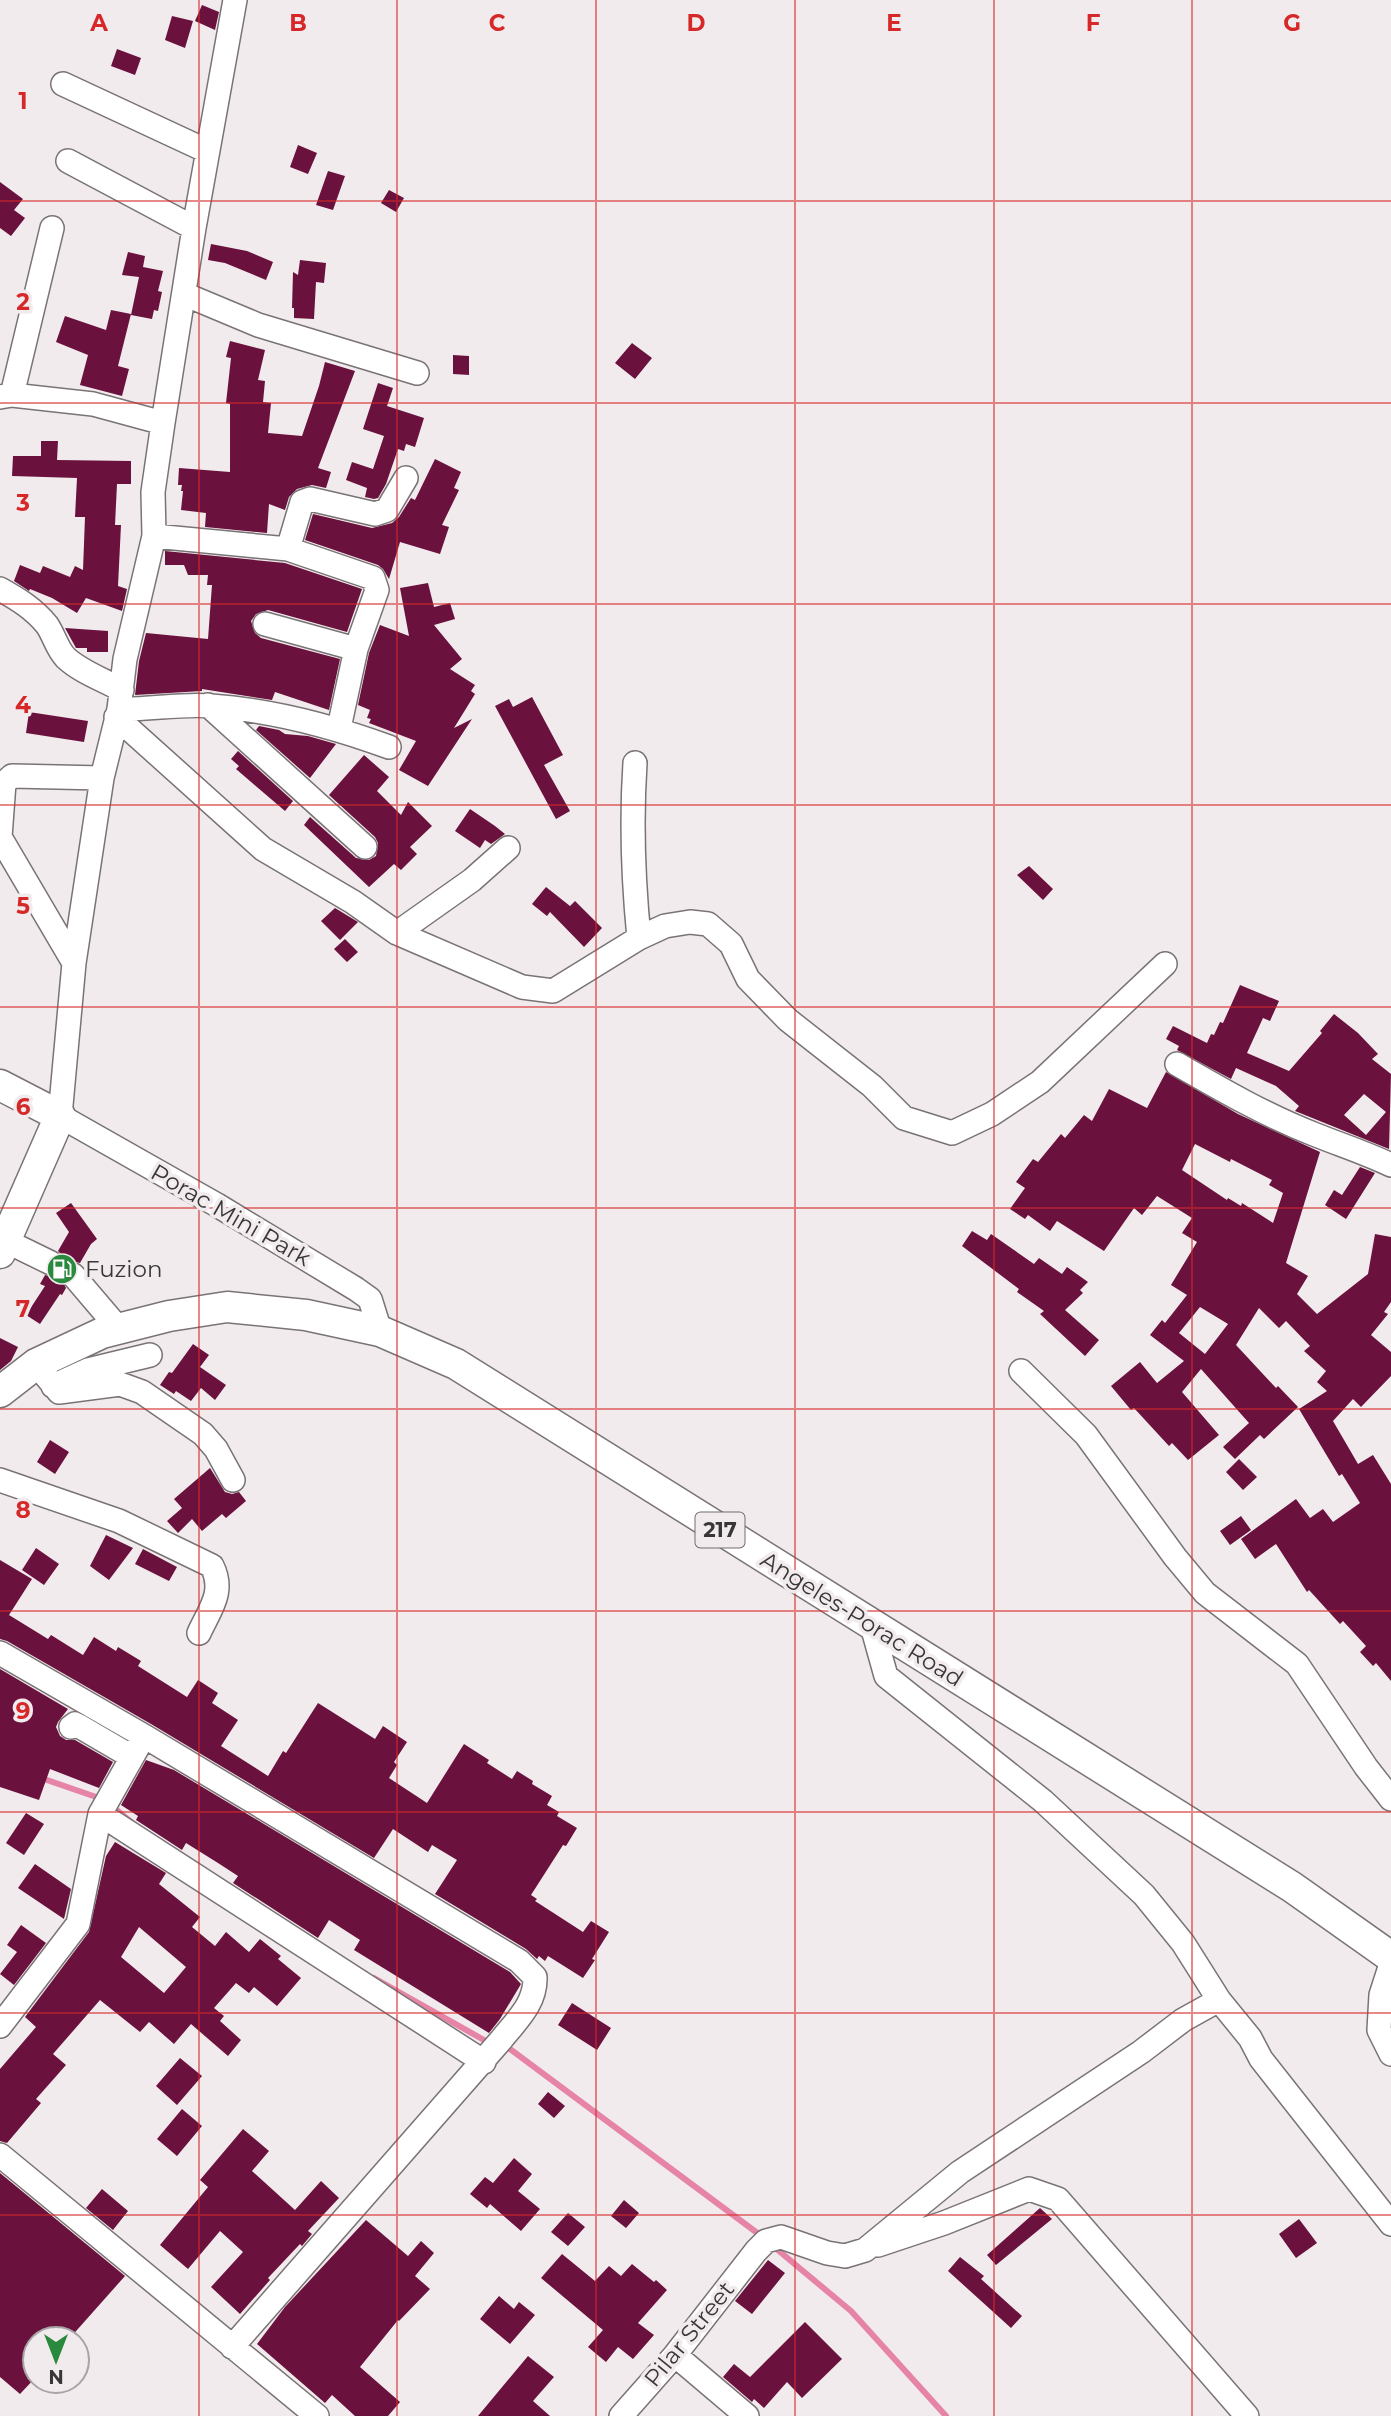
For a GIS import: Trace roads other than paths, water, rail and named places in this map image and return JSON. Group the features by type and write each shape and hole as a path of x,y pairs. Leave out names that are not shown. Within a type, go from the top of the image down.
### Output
{"main road":[{"path":"0,1085 60,1116 3,1247"},
{"name":"Angeles-Porac Road","path":"0,1392 44,1375 102,1333 169,1316 227,1307 306,1315 380,1331 456,1364 1292,1887 1391,1957"}],"street":[{"path":"60,1116 75,963 102,778 119,706 125,659 154,536 153,492 163,423 194,228 235,0"},
{"path":"63,83 208,152"},
{"path":"68,161 194,228"},
{"path":"52,228 6,396 93,404 163,423"},
{"path":"184,293 258,325 417,373"},
{"path":"288,549 302,502 310,499 375,514 387,510 406,478"},
{"path":"154,536 288,549 373,578 377,590 356,649 339,728"},
{"path":"0,589 35,612 48,626 63,655 119,706 263,849 353,902 397,933 522,987 553,991 639,938 665,926 690,922 708,924 731,944 748,979 788,1020 872,1086 904,1118 952,1133 992,1114 1040,1082 1165,964"},
{"path":"265,624 356,649"},
{"path":"119,706 147,710 208,705 339,728 389,747"},
{"path":"208,705 365,847"},
{"path":"635,763 631,816 632,863 639,938"},
{"path":"75,963 0,837 4,783 12,776 102,778"},
{"path":"397,933 472,880 508,848"},
{"path":"1177,1064 1262,1111 1316,1135 1359,1149 1391,1165"},
{"name":"Porac Mini Park","path":"60,1116 218,1205 356,1289 370,1299 380,1331"},
{"path":"3,1247 51,1263"},
{"path":"73,1275 119,1329"},
{"path":"44,1375 88,1370 150,1355"},
{"path":"1021,1371 1086,1436 1175,1557 1205,1593 1297,1664 1366,1767 1391,1799"},
{"path":"44,1375 59,1392 120,1384 142,1392 203,1434 216,1449 233,1480"},
{"path":"0,1480 119,1521 212,1566 218,1579 218,1593 199,1633"},
{"path":"872,1626 887,1676 1043,1801 1144,1895 1183,1943 1219,2000 1250,2038 1261,2059 1391,2224"},
{"path":"0,1653 144,1736 519,1961 535,1977 536,1990 530,2004 484,2062 232,2347"},
{"path":"71,1727 75,1724 93,1732 132,1757"},
{"path":"0,2026 78,1924 100,1814 144,1736"},
{"path":"100,1814 484,2062"},
{"path":"1391,1964 1381,1995 1379,2030 1391,2054"},
{"path":"865,2249 960,2172 1131,2059 1183,2020 1219,2000"},
{"path":"0,2155 317,2416"},
{"path":"865,2249 1029,2189 1058,2199 1247,2416"},
{"name":"Pilar Street","path":"621,2416 675,2355 756,2251 766,2242 781,2237 827,2253 845,2256 865,2249"},
{"path":"675,2355 747,2416"}],"waterway":[{"path":"41,1778 102,1799"},
{"path":"118,1811 130,1821"},
{"path":"374,1978 491,2044"},
{"path":"506,2046 760,2235"},
{"path":"773,2246 851,2311 946,2416"}],"place":[{"name":"Fuzion","path":"62,1269"}]}
